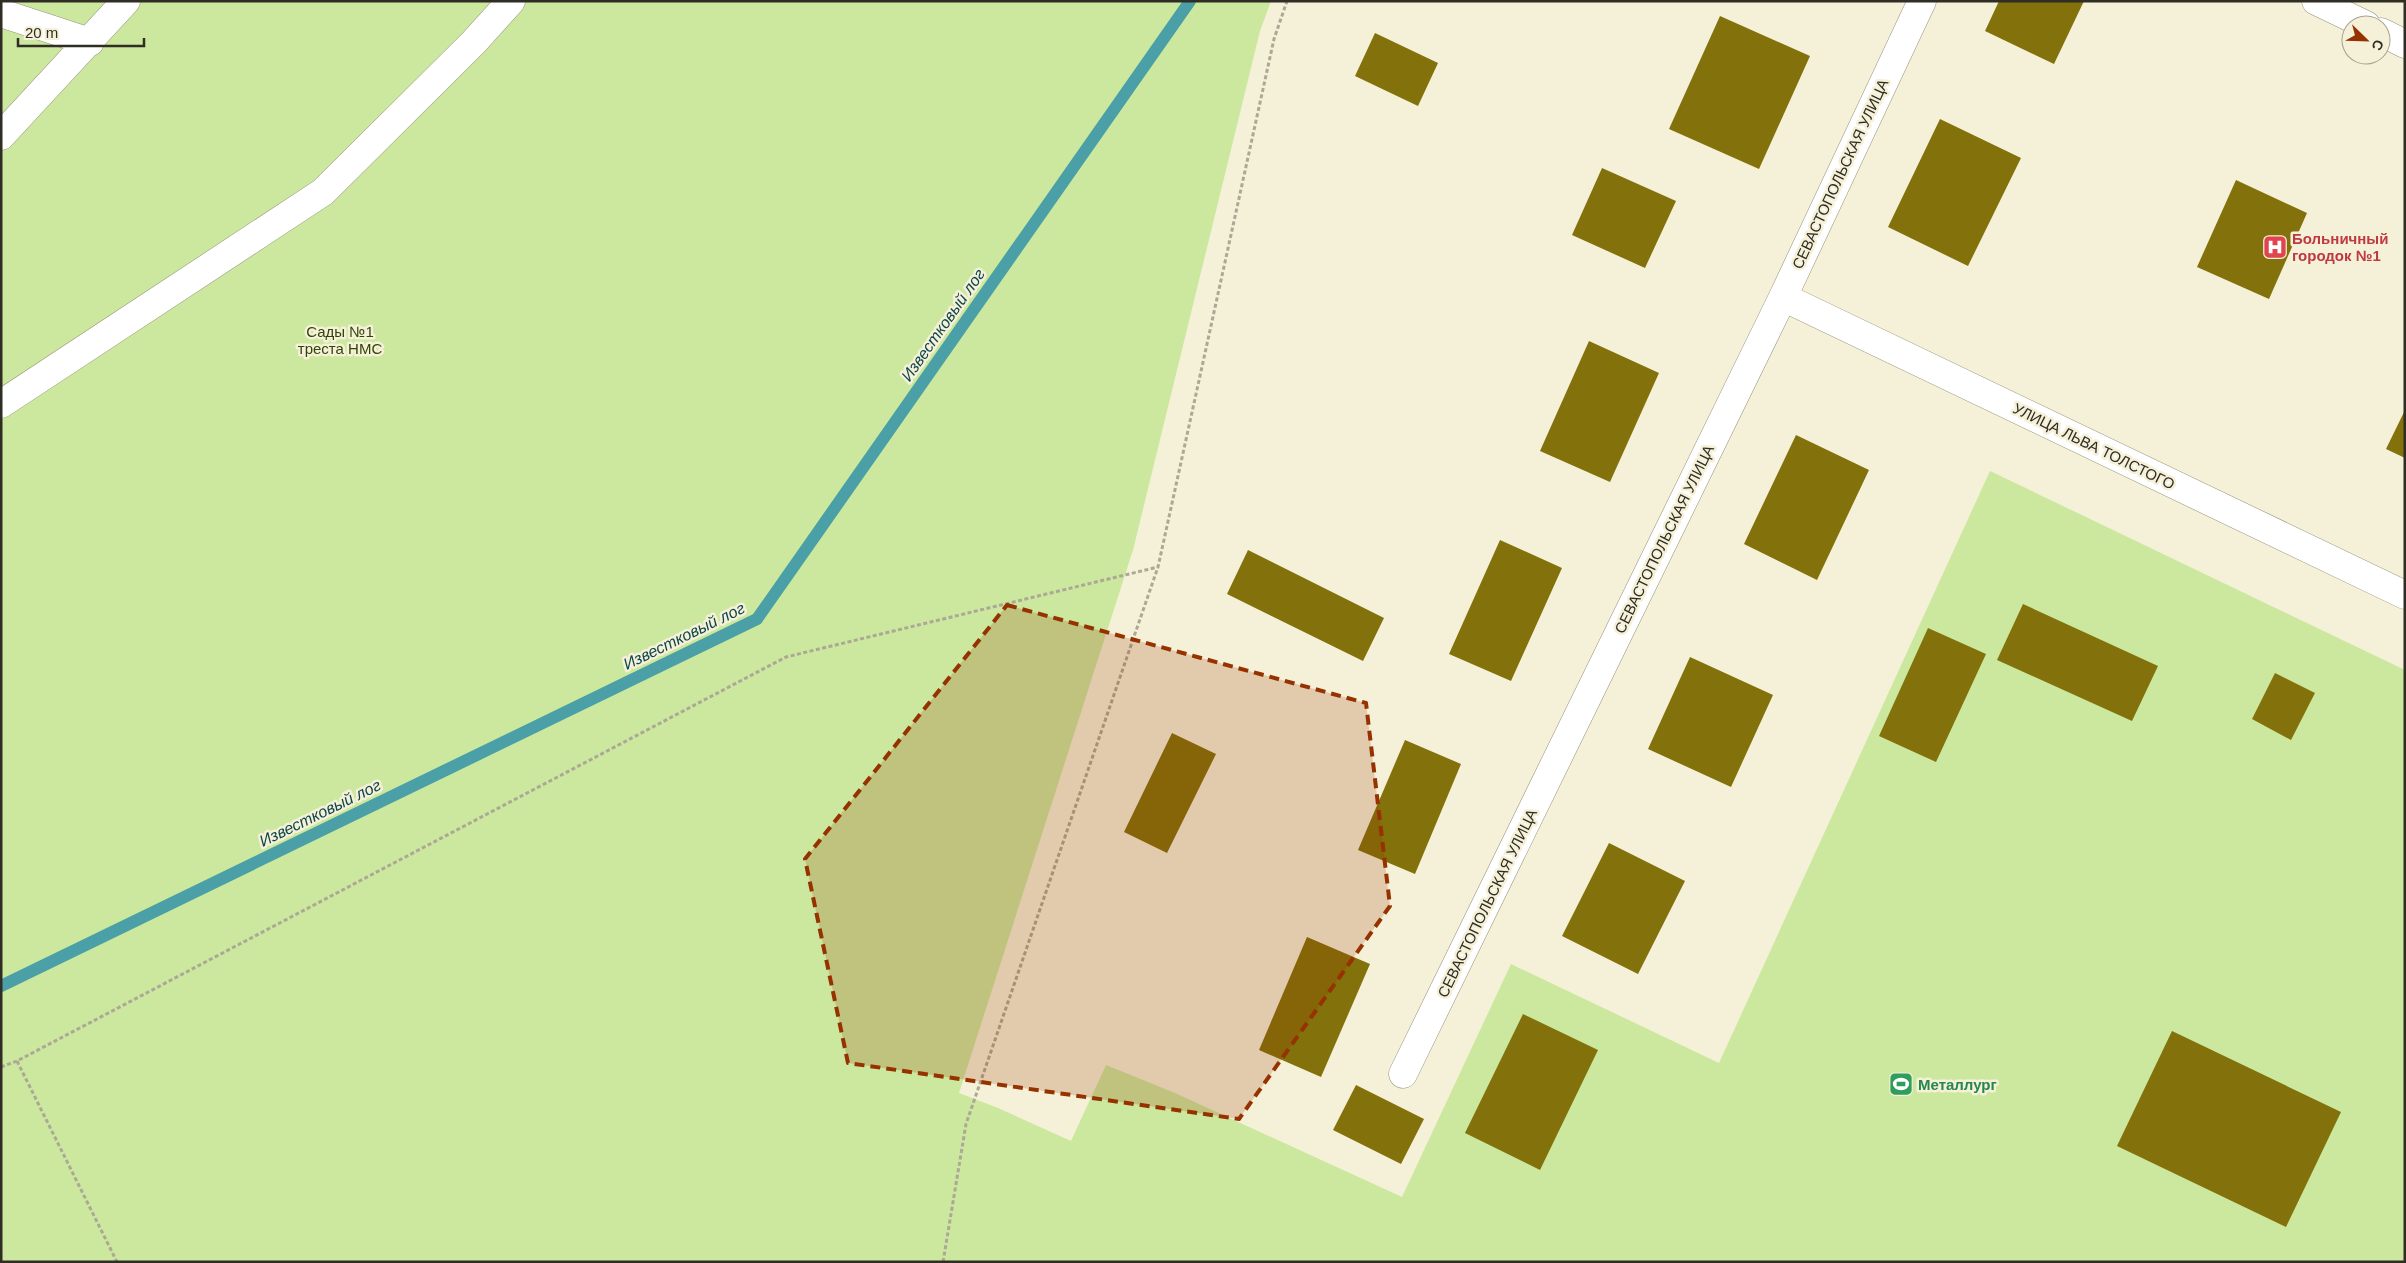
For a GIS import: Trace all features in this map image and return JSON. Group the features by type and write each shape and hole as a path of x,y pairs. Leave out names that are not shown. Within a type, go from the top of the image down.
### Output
{"street":[{"path":"1,136 126,1"},
{"path":"1,404 323,192 474,42 511,1"},
{"name":"СЕВАСТОПОЛЬСКАЯ УЛИЦА","path":"1403,1074 1782,297 1922,1"},
{"path":"2316,1 2345,15"},
{"path":"1,13 90,42"},
{"path":"2391,37 2405,44"},
{"name":"УЛИЦА ЛЬВА ТОЛСТОГО","path":"1782,297 2405,595"}],"path":[{"path":"943,1262 966,1124 1158,567 1274,39 1288,1"},
{"path":"1,1066 17,1061 786,657 1158,567"},
{"path":"17,1061 117,1262"}],"highlighted area":[{"path":"1007,605 1366,703 1390,906 1239,1119 848,1063 805,859"}],"green space":[{"name":"Сады №1 треста НМС","path":"1,1 1271,1 1260,31 1133,550 959,1093 998,1108 1071,1141 1106,1065 1175,1093 1402,1197 1511,964 1719,1063 1990,471 2405,670 2405,1262 1,1262"}],"building":[{"path":"1999,1 2084,1 2054,64 1985,31"},
{"path":"1720,16 1810,56 1759,169 1669,129"},
{"path":"1375,33 1438,63 1418,106 1355,76"},
{"path":"1940,119 2021,158 1968,266 1888,227"},
{"path":"1602,168 1676,201 1645,268 1572,235"},
{"path":"2236,180 2307,213 2269,299 2197,267"},
{"path":"1589,341 1659,373 1610,482 1540,451"},
{"path":"2405,410 2405,458 2386,449"},
{"path":"1796,435 1869,470 1817,580 1744,544"},
{"path":"1500,540 1562,568 1511,681 1449,654"},
{"path":"1248,550 1384,618 1363,661 1227,594"},
{"path":"2023,604 2158,666 2132,721 1997,660"},
{"path":"1928,628 1986,654 1936,762 1879,736"},
{"path":"1690,657 1773,695 1731,787 1648,749"},
{"path":"2275,673 2315,693 2291,740 2252,719"},
{"path":"1172,733 1216,754 1167,853 1124,832"},
{"path":"1405,740 1461,764 1415,874 1358,850"},
{"path":"1609,843 1685,881 1638,974 1562,936"},
{"path":"1307,937 1370,964 1321,1077 1259,1050"},
{"path":"1523,1014 1598,1050 1540,1170 1465,1133"},
{"path":"2172,1031 2341,1112 2286,1227 2117,1146"},
{"path":"1356,1085 1424,1119 1401,1164 1333,1130"}],"waterway":[{"name":"Известковый лог","path":"1,986 757,619 1190,1"}],"place":[{"name":"Больничный городок №1","path":"2275,247"},
{"name":"Металлург","path":"1901,1084"}]}
